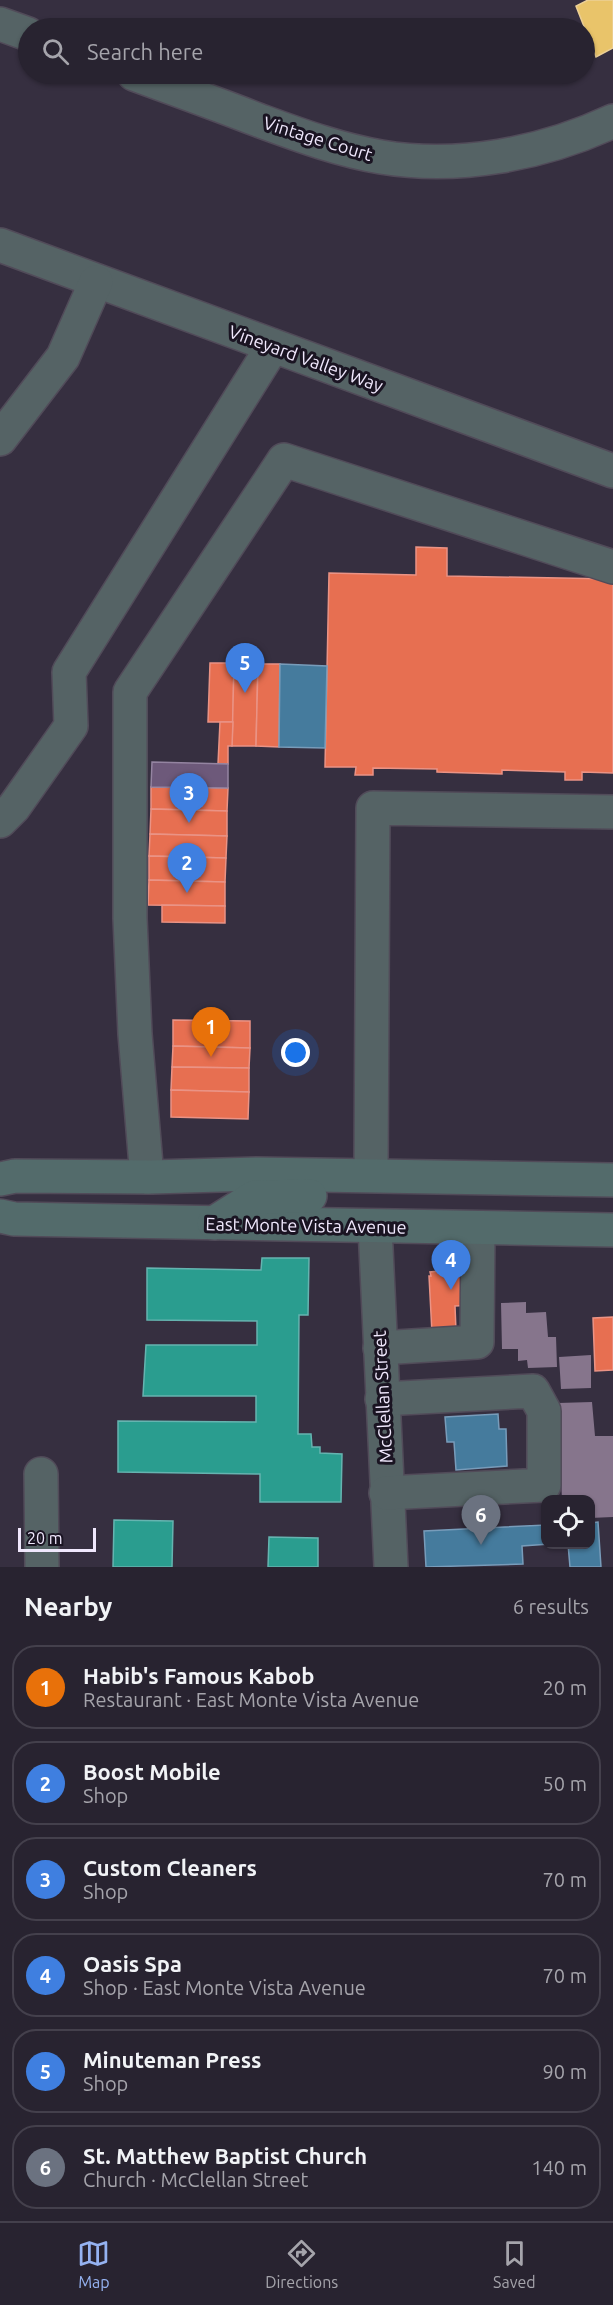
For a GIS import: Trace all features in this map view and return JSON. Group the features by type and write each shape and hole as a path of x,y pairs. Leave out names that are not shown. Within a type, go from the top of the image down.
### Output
{"main road":[{"path":"0,1179 15,1176 149,1178 257,1174 613,1180"},
{"path":"214,1223 255,1197 351,1196 371,1175"},
{"path":"7,1218 29,1197 123,1195 149,1178"},
{"name":"East Monte Vista Avenue","path":"7,1218 613,1230"}],"street":[{"path":"0,24 18,30"},
{"name":"Vintage Court","path":"161,84 318,141 383,158 429,161 505,156 554,144 613,121"},
{"name":"Vineyard Valley Way","path":"0,245 613,471"},
{"path":"0,439 63,357 96,282"},
{"path":"0,820 14,807 71,726 69,672 273,346"},
{"path":"149,1178 135,1034 130,929 130,692 284,460 613,567"},
{"path":"371,1175 373,808 613,812"},
{"name":"McClellan Street","path":"375,1227 391,1567"},
{"path":"380,1348 477,1342 478,1228"},
{"path":"382,1399 533,1391 544,1411 544,1485 386,1493"},
{"path":"41,1474 42,1567"}],"building: Homes":[{"path":"588,0 613,0 613,48 596,57 595,18 581,18 576,6"}],"building: Shops":[{"path":"416,547 447,548 447,576 613,579 613,773 582,772 582,780 565,780 565,772 502,770 502,774 437,772 437,769 373,768 373,775 355,775 356,767 325,767 329,573 416,575"},
{"path":"210,663 234,663 233,722 208,722"},
{"path":"234,663 258,664 256,746 232,746"},
{"path":"258,664 280,664 279,747 256,746"},
{"path":"220,722 233,722 232,746 228,746 228,764 218,764"},
{"path":"151,787 228,788 227,811 151,809"},
{"path":"151,809 227,811 227,836 150,834"},
{"path":"150,834 227,836 226,858 149,856"},
{"path":"149,856 226,858 225,882 149,880"},
{"path":"149,880 225,882 225,906 148,905"},
{"path":"162,905 225,906 225,923 162,922"},
{"path":"173,1020 250,1021 250,1048 173,1046"},
{"path":"173,1046 250,1048 249,1068 172,1067"},
{"path":"172,1067 249,1068 249,1092 171,1090"},
{"path":"171,1090 249,1092 248,1119 171,1117"},
{"path":"468,1268 473,1305 455,1306 456,1331 432,1333 430,1272"},
{"path":"613,1317 613,1370 595,1371 593,1318"}],"building: Offices":[{"path":"152,762 228,764 228,788 151,787"}],"building: Schools":[{"path":"262,1258 309,1258 308,1315 299,1315 298,1434 311,1434 312,1447 320,1447 320,1453 342,1454 341,1502 260,1502 260,1474 118,1472 118,1421 256,1422 256,1396 143,1396 146,1345 257,1345 257,1321 147,1320 147,1268 261,1270"},
{"path":"114,1520 173,1521 172,1567 113,1567"},
{"path":"269,1537 318,1538 318,1567 268,1567"}],"building: Public":[{"path":"280,664 327,666 325,748 279,747"},
{"path":"498,1414 499,1429 506,1429 507,1466 456,1470 454,1442 447,1442 445,1417"},
{"path":"595,1522 598,1522 601,1567 570,1567 568,1549 595,1549"},
{"path":"541,1525 541,1545 522,1546 523,1564 426,1567 424,1531"}],"building: Other":[{"path":"526,1302 526,1313 546,1312 548,1337 556,1337 557,1367 528,1368 527,1360 518,1361 518,1349 502,1349 501,1303"},
{"path":"591,1355 591,1388 561,1389 559,1357"},
{"path":"592,1402 595,1436 613,1436 613,1517 595,1518 595,1495 562,1495 558,1403"}],"place":[{"name":"Minuteman Press","path":"245,693"},
{"name":"Custom Cleaners","path":"189,823"},
{"name":"Boost Mobile","path":"187,893"},
{"name":"Habib's Famous Kabob","path":"211,1057"},
{"name":"Oasis Spa","path":"451,1290"},
{"name":"St. Matthew Baptist Church","path":"481,1545"}]}
